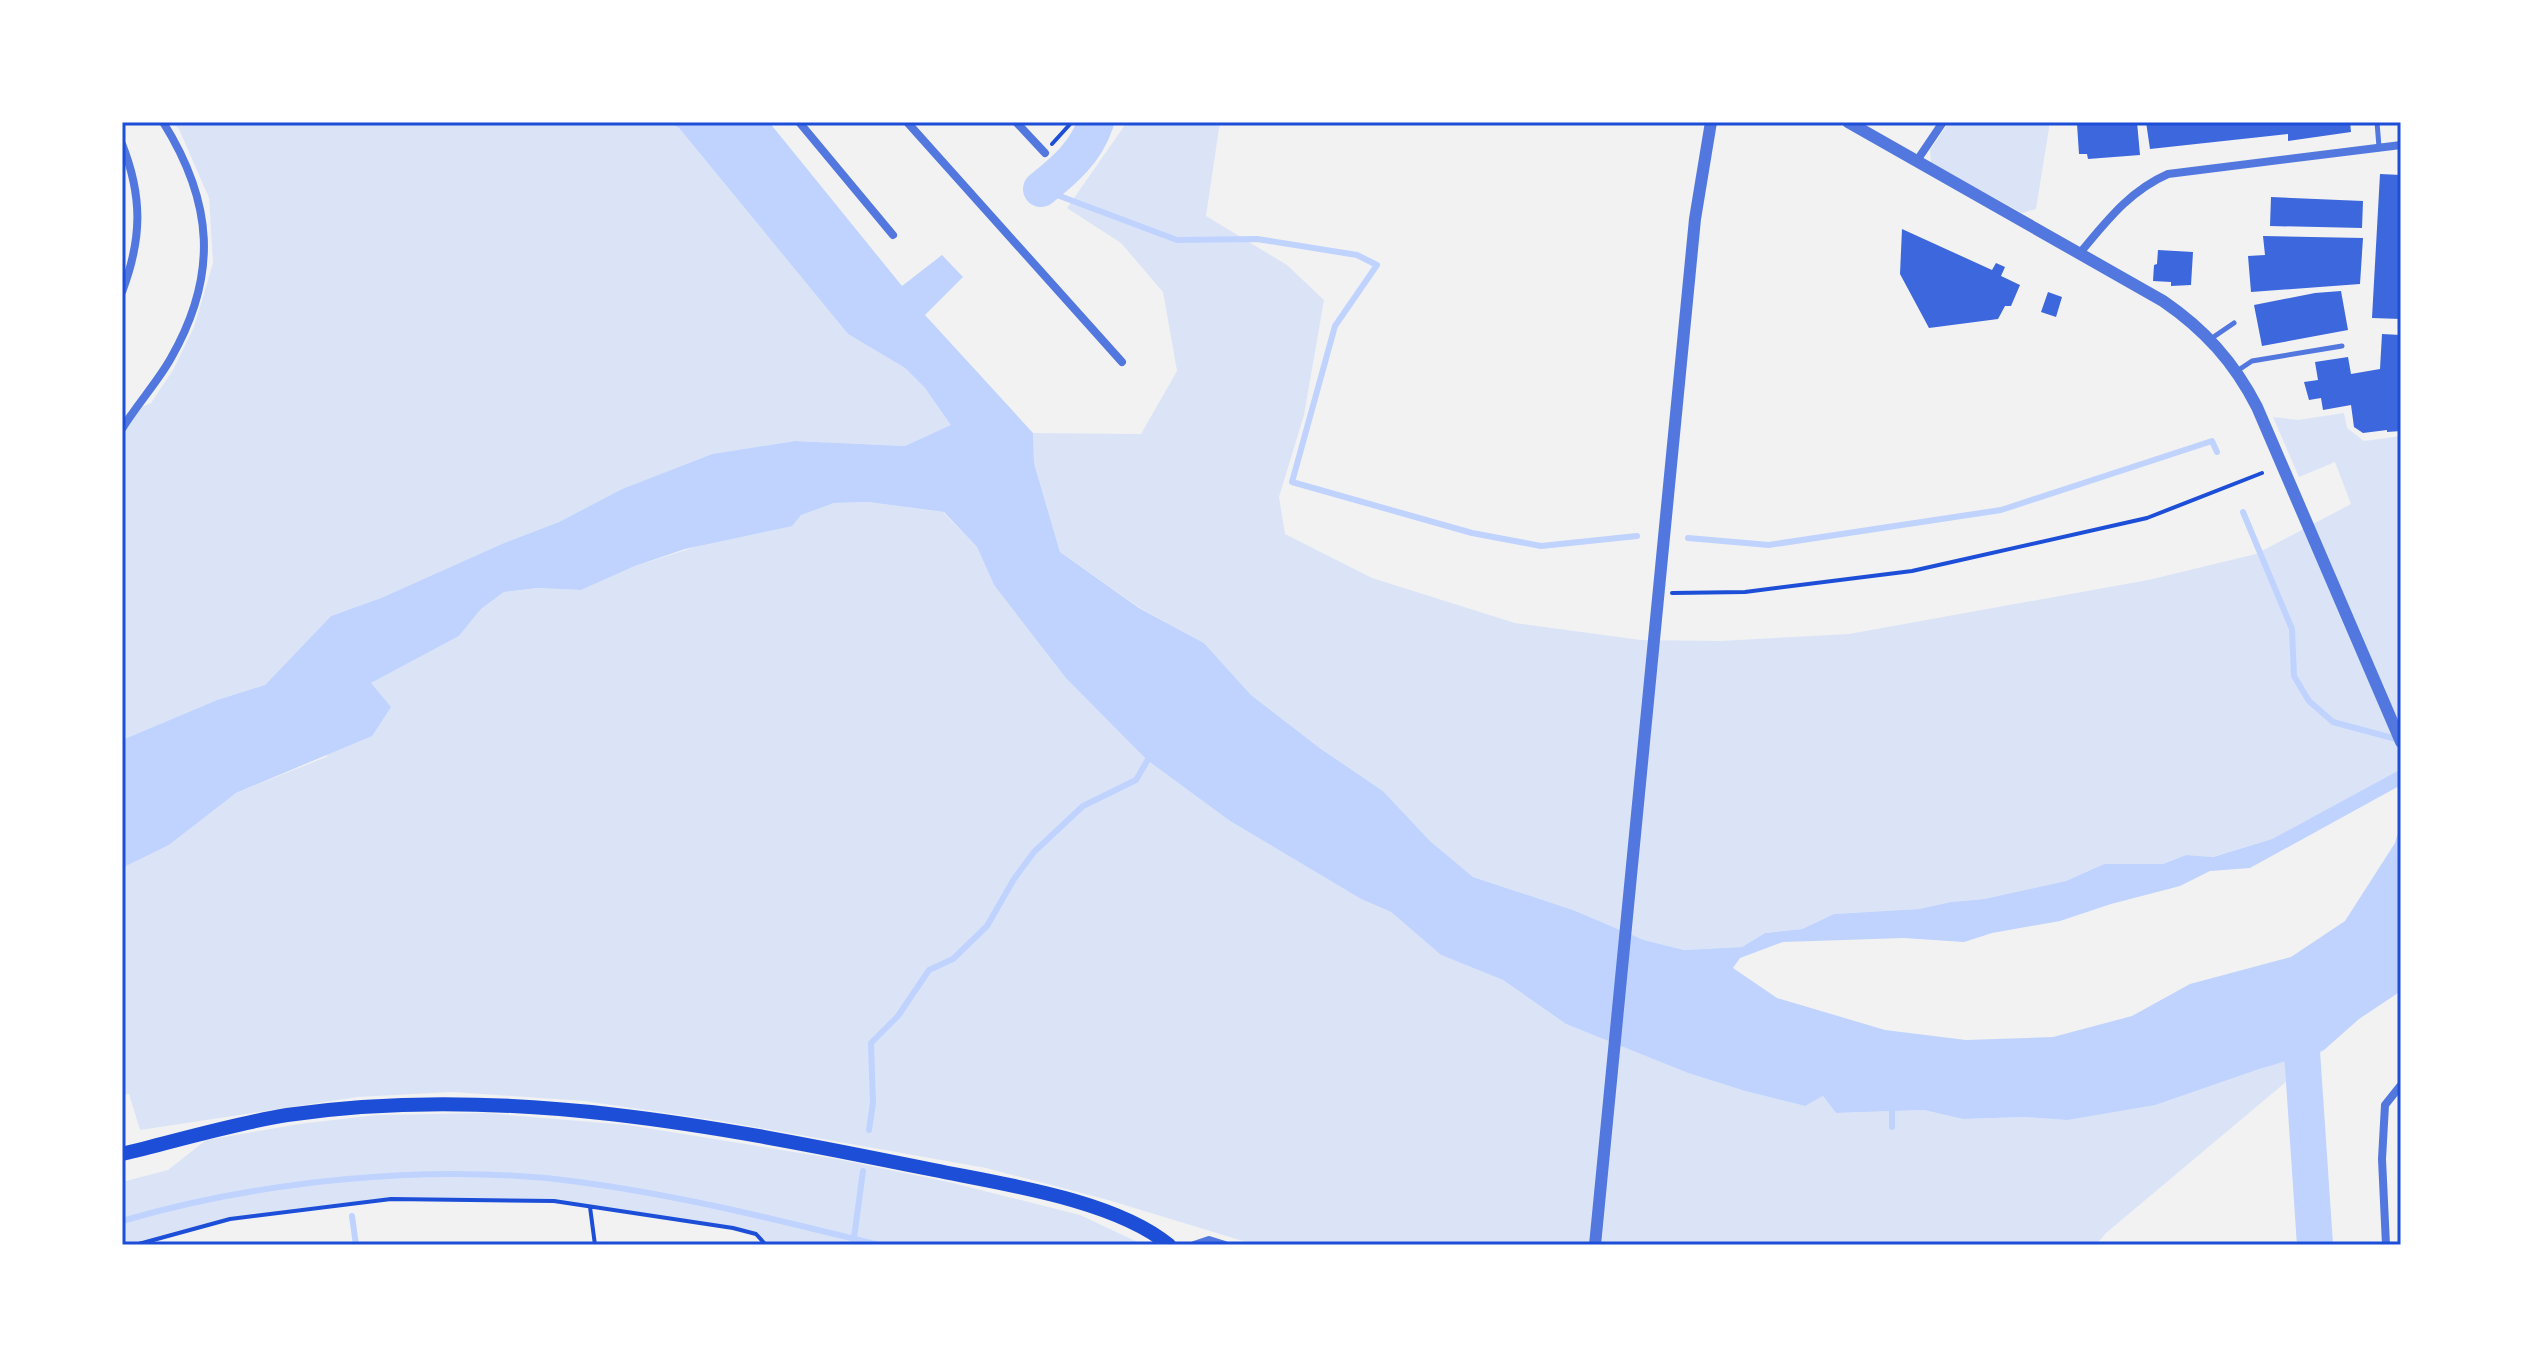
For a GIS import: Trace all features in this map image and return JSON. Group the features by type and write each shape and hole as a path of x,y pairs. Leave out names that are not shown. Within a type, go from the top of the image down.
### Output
{"main road":[{"path":"122,1154 285,1116 350,1109 445,1103 580,1110 833,1151 1042,1194 1122,1218 1169,1245"}],"street":[{"path":"122,429 171,358 190,315 202,276 205,233 198,191 181,151 163,122"},
{"path":"799,122 893,235"},
{"path":"907,122 1122,362"},
{"path":"1016,122 1045,153"},
{"path":"1595,1245 1695,219 1711,122"},
{"path":"1848,122 2163,301 2210,339 2237,371 2257,407 2401,742"},
{"path":"1916,162 1943,122"},
{"path":"122,144 135,176 138,221 131,268 122,292"},
{"path":"2079,254 2124,201 2147,183 2168,174 2401,145"},
{"path":"2386,1245 2382,1159 2385,1105 2401,1085"},
{"path":"1194,1245 1209,1240 1225,1245"}],"lane":[{"path":"2377,122 2379,148"},
{"path":"2210,339 2234,323"},
{"path":"2237,371 2252,361 2342,346"}],"path":[{"path":"1045,153 1072,122"},
{"path":"1659,593 1745,592 1912,571 2147,518 2262,473"},
{"path":"135,1245 230,1219 391,1199 514,1199 590,1207 733,1228 756,1234 766,1245"},
{"path":"590,1207 595,1245"}],"shaded area":[{"path":"172,122 669,122 679,128 848,334 905,368 925,388 952,425 905,446 795,441 712,454 622,489 559,522 381,598 331,616 265,685 217,700 122,740 122,415 151,403 173,370 194,327 213,263 209,198 179,129"},
{"path":"1127,122 1220,122 1206,216 1287,265 1324,300 1304,415 1279,497 1285,534 1372,578 1515,623 1641,640 1720,641 1849,634 2148,580 2256,554 2351,504 2335,462 2299,477 2273,417 2298,420 2344,413 2347,428 2364,441 2401,436 2401,769 2272,839 2212,857 2186,855 2163,864 2104,864 2066,881 1984,899 1919,909 1834,914 1802,929 1765,933 1742,947 1684,950 1644,940 1573,910 1473,877 1430,841 1383,791 1321,749 1251,695 1204,643 1140,608 1060,552 1034,463 1033,433 1141,434 1177,371 1163,292 1121,243 1067,208"},
{"path":"1949,122 2050,122 2036,209 2022,213 1931,163 1930,150"},
{"path":"868,502 943,512 977,547 994,585 1067,678 1147,760 1230,821 1361,899 1391,912 1441,955 1503,980 1566,1024 1688,1073 1805,1106 1823,1096 1836,1113 1924,1110 1963,1119 2024,1117 2067,1120 2324,1050 2106,1233 2096,1245 1256,1245 1108,1200 986,1168 721,1121 584,1101 452,1092 358,1097 140,1130 129,1094 122,1095 122,868 169,845 236,793 326,757 371,683 459,636 481,609 504,592 537,588 581,590 635,566 834,503"},
{"path":"485,1113 628,1125 837,1159 953,1183 1080,1215 1144,1245 766,1245 755,1234 733,1228 554,1201 391,1199 230,1219 135,1245 122,1245 122,1182 168,1170 206,1140 376,1115"}],"water":[{"path":"669,122 769,122 902,286 942,255 963,277 925,315 1033,433 1034,463 1060,552 1139,608 1204,643 1251,695 1321,749 1383,791 1430,841 1473,877 1573,910 1644,940 1684,950 1742,947 1765,933 1802,929 1834,914 1919,909 1984,899 2066,881 2104,864 2163,864 2186,855 2213,857 2272,839 2401,769 2401,785 2250,868 2210,871 2180,886 2060,921 1992,933 1964,942 1904,938 1783,942 1740,958 1733,968 1777,998 1885,1030 1966,1040 2053,1037 2132,1016 2190,984 2291,957 2345,921 2395,843 2401,823 2401,991 2359,1019 2324,1050 2155,1105 2067,1120 2024,1117 1963,1119 1924,1110 1836,1113 1823,1096 1805,1106 1688,1073 1566,1024 1503,980 1441,955 1391,912 1361,899 1230,821 1147,760 1066,678 994,585 977,547 944,512 868,502 834,503 801,515 792,526 685,549 635,566 581,590 537,588 504,592 481,609 459,636 371,683 391,707 372,736 236,793 169,845 122,868 122,740 217,700 265,685 331,616 381,598 559,522 622,489 712,454 795,441 905,446 951,425 925,388 905,368 848,334 679,128"}],"building":[{"path":"2137,122 2140,155 2088,159 2087,154 2079,154 2077,124"},
{"path":"2146,122 2350,122 2351,132 2288,141 2288,134 2150,149"},
{"path":"2380,174 2401,175 2401,319 2372,318"},
{"path":"2271,197 2363,201 2362,228 2270,226"},
{"path":"1902,229 1992,270 1996,263 2005,267 2001,276 2020,285 2011,306 2005,306 1998,319 1929,328 1900,274"},
{"path":"2263,236 2363,238 2360,284 2251,292 2248,256 2265,255"},
{"path":"2158,250 2193,252 2191,285 2171,286 2171,282 2153,281"},
{"path":"2341,291 2348,330 2262,346 2254,305"},
{"path":"2048,292 2062,297 2056,317 2041,312"},
{"path":"2382,334 2401,335 2401,431 2363,433 2354,427 2351,405 2323,410 2321,398 2309,400 2304,382 2318,380 2315,362 2348,357 2351,374 2380,369"}],"waterway":[{"path":"1041,189 1081,151 1096,122"},
{"path":"1041,189 1177,240 1257,239 1357,255 1377,265 1335,326 1292,482 1472,533 1541,546 1637,536"},
{"path":"1688,538 1769,545 2001,510 2212,441 2217,452"},
{"path":"2243,512 2292,629 2294,676 2309,701 2333,722 2400,740"},
{"path":"869,1130 873,1103 871,1043 898,1016 929,970 953,959 987,926 1014,879 1034,852 1083,806 1136,780 1150,756"},
{"path":"2299,1007 2315,1245"},
{"path":"1892,1106 1892,1127"},
{"path":"853,1245 863,1171"},
{"path":"122,1221 230,1195 287,1186 345,1179 460,1174 571,1181 649,1193 879,1245"},
{"path":"352,1216 356,1245"}]}
